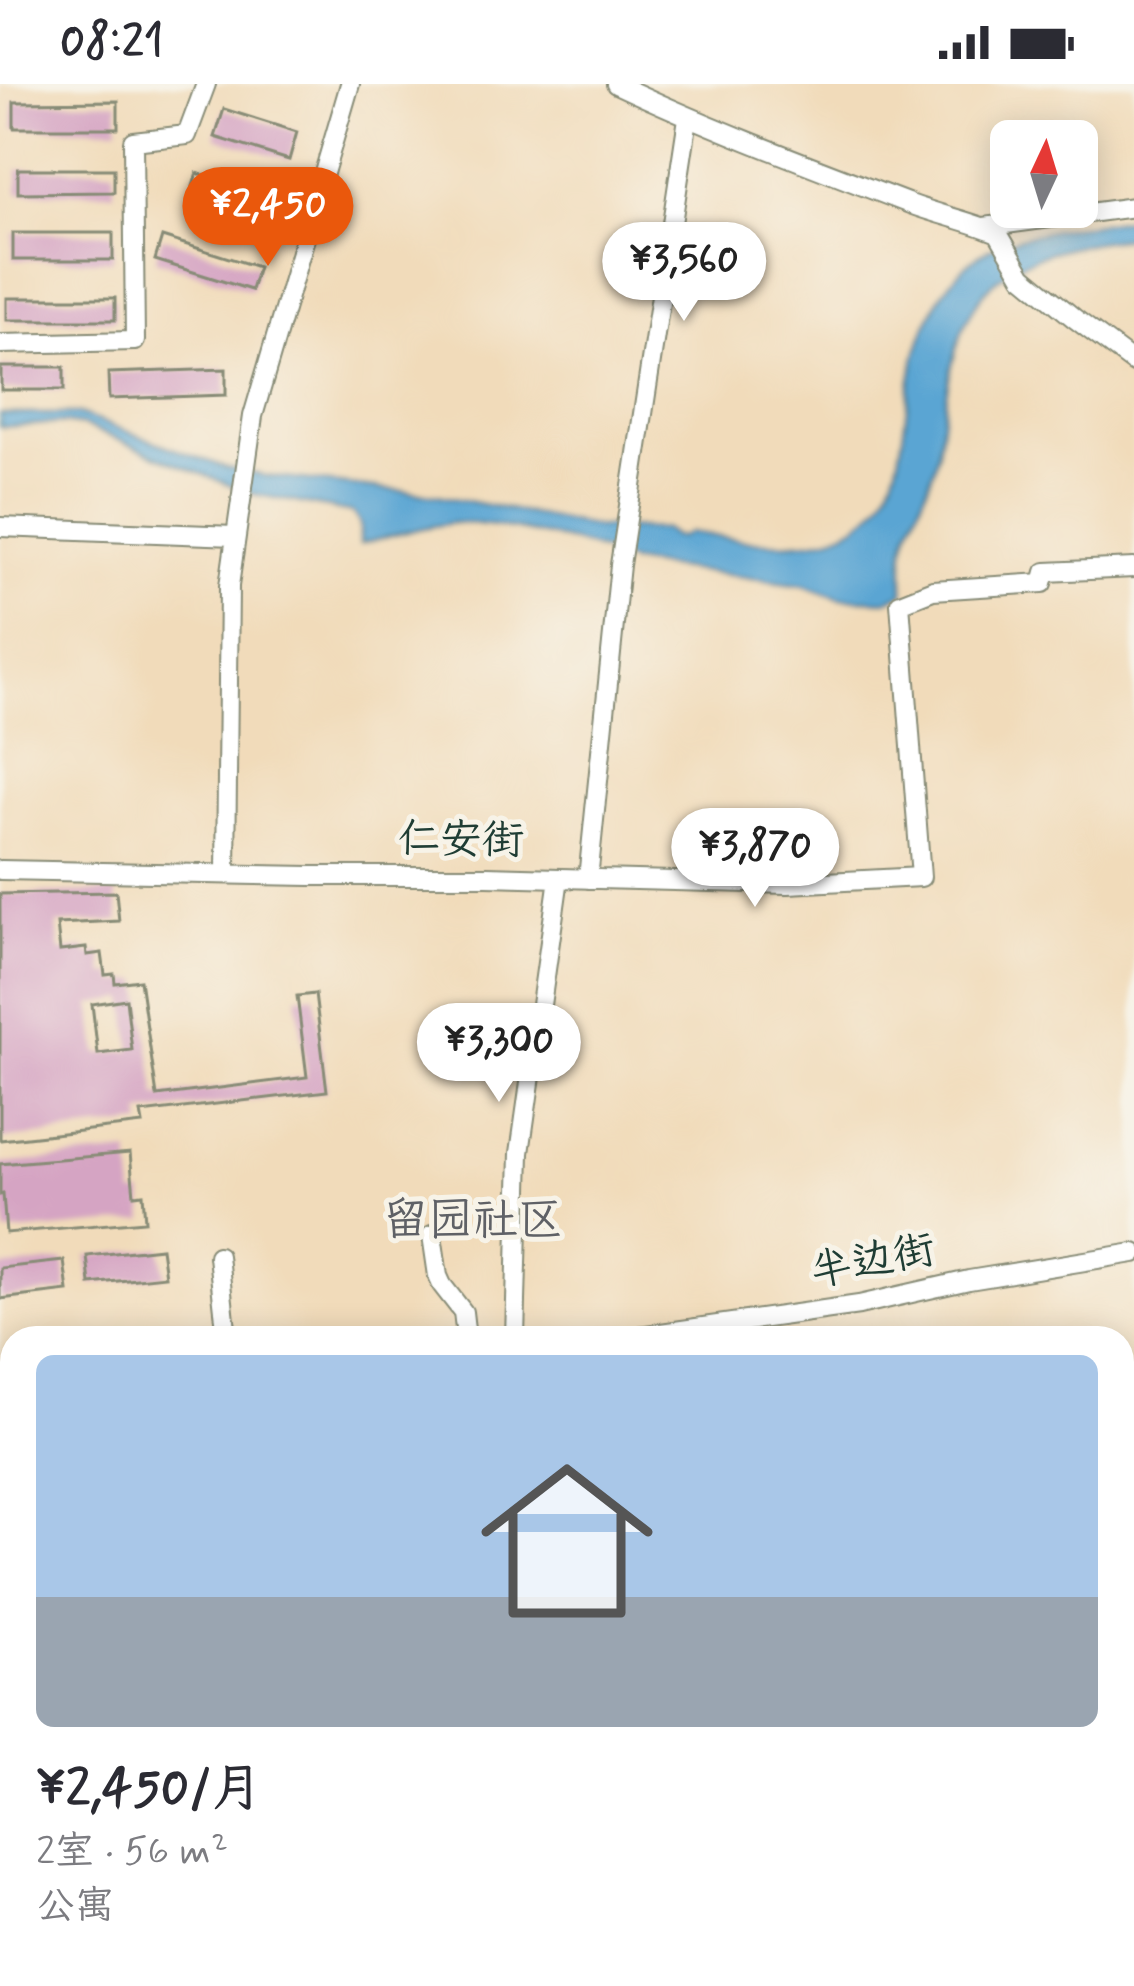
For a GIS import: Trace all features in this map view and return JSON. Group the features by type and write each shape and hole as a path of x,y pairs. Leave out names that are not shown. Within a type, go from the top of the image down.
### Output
{"street":[{"path":"0,344 135,341 133,141 187,135 206,84"},
{"path":"226,874 229,586 245,466 253,416 350,84"},
{"path":"616,84 688,118 945,217 991,230 1134,207"},
{"path":"588,879 620,565 688,118"},
{"path":"991,230 1024,276 1134,362"},
{"path":"0,527 235,536"},
{"name":"仁安街","path":"0,870 788,884 921,878 899,603 933,590 1043,583 1046,572 1134,568"},
{"path":"515,1326 520,1153 559,878"},
{"path":"432,1235 442,1286 463,1312 465,1326"},
{"name":"半边街","path":"708,1326 859,1305 969,1280 1134,1253"},
{"path":"218,1256 226,1326"},
{"path":"778,1316 781,1326"}],"water":[{"path":"1134,218 1134,236 1039,256 993,283 976,304 951,369 933,471 908,536 904,593 886,600 840,598 804,585 629,562 569,541 470,523 360,544 360,524 353,513 249,493 84,426 0,427 0,414 79,414 227,468 266,476 437,495 596,527 664,529 681,537 689,532 757,542 821,539 849,529 872,512 890,485 918,349 948,285 991,248 1061,229 1098,228 1098,223"}],"building":[{"path":"118,101 118,128 14,128 14,102"},
{"path":"224,109 297,132 289,160 215,137"},
{"path":"18,169 114,169 114,192 18,193"},
{"path":"197,173 280,199 274,218 191,193"},
{"path":"13,233 113,233 113,260 13,260"},
{"path":"162,237 258,267 251,290 155,260"},
{"path":"7,298 115,298 115,320 7,320"},
{"path":"1,367 64,367 64,390 1,390"},
{"path":"226,369 226,395 109,399 108,373"},
{"path":"116,892 119,921 57,924 60,951 86,948 87,955 102,953 105,975 114,974 115,983 140,980 157,1096 307,1077 297,996 315,994 327,1091 141,1113 143,1124 0,1140 0,894","holes":["126,999 132,1050 98,1054 92,1004"]},
{"path":"130,1153 134,1195 143,1194 145,1221 6,1233 0,1164"},
{"path":"161,1248 165,1276 90,1284 87,1256"},
{"path":"64,1261 68,1291 0,1299 0,1268"}],"district":[{"name":"留园社区","path":"473,1221"}]}
